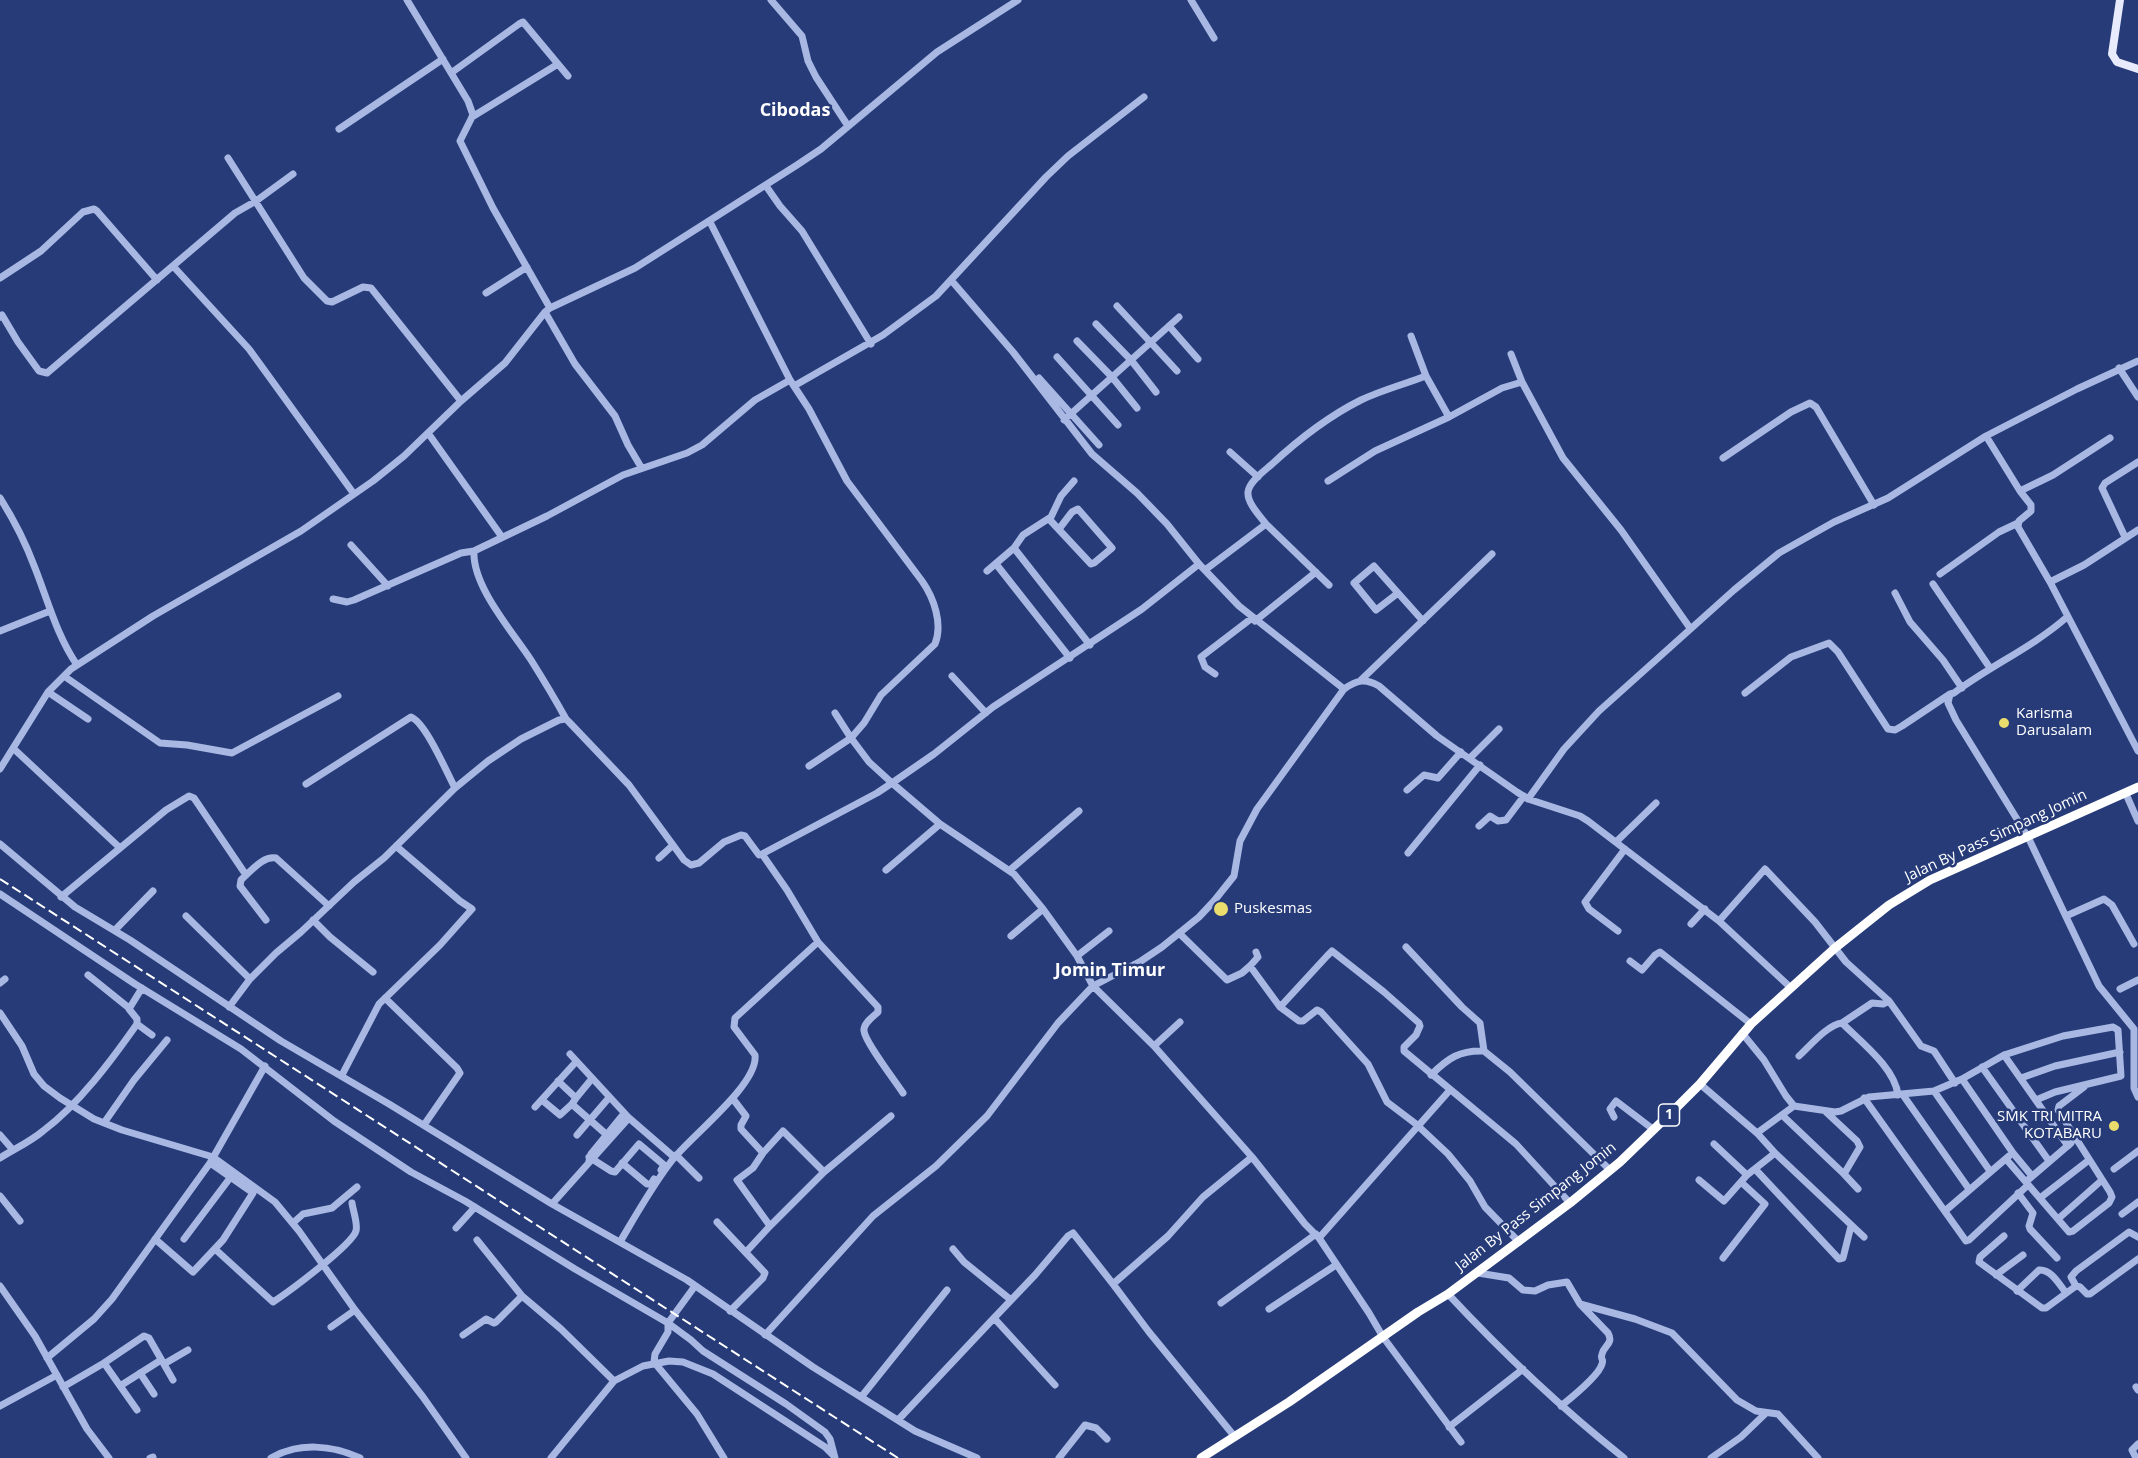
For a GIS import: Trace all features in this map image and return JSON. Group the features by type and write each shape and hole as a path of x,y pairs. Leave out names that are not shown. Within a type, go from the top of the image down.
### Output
{"highway":[{"name":"Jalan By Pass Simpang Jomin","path":"1201,1458 1448,1294 1570,1203 1654,1130 1700,1084 1742,1033 1790,987 1876,914 1919,886 2138,787"}],"main road":[{"path":"2120,0 2112,54 2117,62 2138,69"}],"street":[{"path":"407,0 468,101 472,117"},
{"path":"771,0 801,36 808,61 816,77 848,126"},
{"path":"0,769 48,693 64,675 77,665 161,612 301,531 354,494 404,456 461,401 506,363 547,310 635,268 766,186 821,149 937,52 1018,0"},
{"path":"1191,0 1214,38"},
{"path":"451,73 521,22 526,24 568,76"},
{"path":"339,129 443,59"},
{"path":"558,64 472,117 460,141 575,364 615,416 641,467"},
{"path":"333,599 347,602 354,600 461,553 474,551 641,467 676,458 702,444 754,400 871,344 912,315 951,280 1068,156 1144,97"},
{"path":"228,158 304,278 321,296 327,301 336,301 363,287 371,288 461,401"},
{"path":"1,314 39,371 47,373 235,213 293,174"},
{"path":"766,186 802,231 871,344"},
{"path":"0,278 41,251 83,212 94,209 157,280"},
{"path":"710,222 792,383 827,441 848,482 928,590 938,620 938,637 935,644 881,695 864,723 851,738 809,766"},
{"path":"173,266 249,349 354,494"},
{"path":"486,293 527,267"},
{"path":"951,280 1018,359 1092,454 1137,493 1167,524 1198,564 1253,619 1344,688"},
{"path":"1117,306 1177,371"},
{"path":"1065,420 1179,317"},
{"path":"1096,324 1131,360 1156,392"},
{"path":"1169,326 1198,359"},
{"path":"1411,336 1426,376 1449,417"},
{"path":"1077,341 1112,377 1137,408"},
{"path":"1511,354 1522,382 1563,458 1621,530 1690,628"},
{"path":"1058,357 1118,425"},
{"path":"1479,826 1490,816 1498,821 1506,820 1584,726 1690,628 1779,553 1834,522 1874,505 1986,436 2119,368 2138,361"},
{"path":"2119,368 2138,397"},
{"path":"1329,585 1266,524 1248,495 1248,489 1296,442 1338,413 1362,400 1426,376"},
{"path":"1039,378 1099,445"},
{"path":"1328,481 1375,451 1449,417 1502,388 1522,382"},
{"path":"1723,458 1791,412 1807,403 1812,403 1874,505"},
{"path":"429,433 502,537"},
{"path":"1940,574 1999,532 2018,523 2031,510 2031,505 1986,436"},
{"path":"2020,491 2053,475 2109,438"},
{"path":"1230,452 1258,477"},
{"path":"2126,537 2102,488 2104,483 2138,462"},
{"path":"987,571 1014,548 1023,534 1049,519 1065,490 1074,481"},
{"path":"0,498 34,565 50,611 69,654 77,665"},
{"path":"1049,519 1091,564 1112,548 1078,509 1072,512 1059,529"},
{"path":"2018,523 2138,751"},
{"path":"1205,570 1266,524"},
{"path":"2050,582 2084,565 2138,530"},
{"path":"351,545 388,586"},
{"path":"1014,548 1090,645"},
{"path":"474,551 474,566 488,594 566,719 630,785 684,860 691,865 699,863 724,842 741,835 745,836 759,855 762,854 818,942 878,1007 878,1012 864,1030 869,1042 903,1093"},
{"path":"765,1335 873,1216 936,1166 987,1116 1058,1023 1093,986 1141,961 1199,917 1232,880 1236,871 1240,841 1246,826 1344,688 1361,680 1492,554"},
{"path":"996,564 1070,658"},
{"path":"762,854 892,783 934,754 986,713 1142,609 1198,564"},
{"path":"1398,593 1377,610 1354,583 1374,566 1423,621"},
{"path":"1215,674 1205,667 1201,657 1316,572"},
{"path":"1933,584 1990,668"},
{"path":"1895,593 1910,622 1943,660 1962,688"},
{"path":"0,631 50,611"},
{"path":"1745,693 1791,657 1829,643 1838,652 1888,729 1898,729 2051,631 2067,617"},
{"path":"64,675 160,743 232,753 338,696"},
{"path":"952,676 986,713"},
{"path":"1361,680 1369,680 1379,686 1437,736 1526,798 1580,816 1705,909 1790,987"},
{"path":"48,693 88,719"},
{"path":"1950,694 1949,709 2028,837 2099,986 2134,1029 2134,1088 2138,1097"},
{"path":"835,713 869,762 892,783 940,824 1010,870 1043,909 1077,956 1093,986 1154,1047 1252,1157 1305,1224 1318,1236 1383,1337 1461,1442"},
{"path":"306,784 411,717 419,722 438,753 454,789"},
{"path":"229,1006 250,979 276,953 396,846 454,789 488,761 521,739 559,720 566,719"},
{"path":"1470,758 1499,729"},
{"path":"14,749 119,848"},
{"path":"1407,790 1424,776 1438,778 1461,752"},
{"path":"1408,853 1480,765"},
{"path":"2126,794 2138,821"},
{"path":"61,897 166,810 184,798 191,797 246,874"},
{"path":"1616,842 1656,803"},
{"path":"1010,870 1079,811"},
{"path":"886,870 940,824"},
{"path":"0,844 61,897 116,930 281,1041 342,1075 552,1204 695,1286 813,1367 898,1420 930,1438 977,1458"},
{"path":"659,858 673,845"},
{"path":"342,1075 374,1012 472,909 396,846"},
{"path":"1618,931 1589,909 1585,902 1625,849"},
{"path":"266,920 240,885 246,874 271,857 276,858 329,906"},
{"path":"1719,921 1765,869 1815,922 1846,962 1889,1001 1921,1046 1934,1051 2032,1176"},
{"path":"116,930 153,891"},
{"path":"0,894 142,988 228,1040 265,1066 334,1121 417,1176 475,1206 575,1269 668,1323 703,1351 825,1432 830,1439 834,1457"},
{"path":"2066,916 2104,899 2107,900 2134,944"},
{"path":"1011,936 1043,909"},
{"path":"1692,924 1705,909"},
{"path":"186,916 250,979"},
{"path":"314,920 330,937 373,972"},
{"path":"1077,956 1109,931"},
{"path":"1179,933 1227,980 1250,966 1258,957 1256,952"},
{"path":"620,1242 651,1190 675,1156 733,1099 752,1069 755,1055 734,1027 735,1018 818,942"},
{"path":"1406,947 1480,1023 1484,1051"},
{"path":"1280,1007 1327,956 1335,951 1419,1023 1416,1035 1403,1050 1516,1144 1570,1203"},
{"path":"1630,962 1642,970 1660,952 1751,1024"},
{"path":"1250,966 1280,1007 1300,1022 1318,1010 1321,1012 1368,1064 1387,1102 1449,1154 1470,1181 1485,1207 1520,1242"},
{"path":"0,1158 45,1130 71,1106 120,1048 137,1024 137,1019 129,1008 88,975"},
{"path":"2120,989 2138,980"},
{"path":"129,1008 142,988"},
{"path":"385,998 459,1070 460,1075 424,1125"},
{"path":"1799,1056 1837,1024 1872,1003 1882,1004 1889,1001"},
{"path":"0,1013 22,1046 34,1074 51,1092 71,1106 104,1123 211,1160 275,1202 423,1397 466,1458"},
{"path":"1154,1047 1180,1022"},
{"path":"1842,1023 1881,1062 1901,1095 1969,1189"},
{"path":"137,1024 152,1035"},
{"path":"1742,1033 1764,1059 1794,1106 1826,1112 1841,1111 1864,1098 1878,1095 1934,1091 1959,1081 2004,1055 2063,1036 2113,1027 2120,1032 2121,1076 2055,1092 2036,1100"},
{"path":"104,1123 134,1080 167,1040"},
{"path":"1431,1075 1456,1054 1470,1050 1484,1051 1510,1072 1610,1170"},
{"path":"2020,1078 2055,1066 2120,1052"},
{"path":"570,1054 629,1118 699,1178"},
{"path":"2004,1055 2068,1146"},
{"path":"535,1107 574,1064"},
{"path":"47,1358 104,1309 211,1160 265,1066"},
{"path":"1982,1067 2049,1161"},
{"path":"552,1204 609,1136 590,1121 558,1081"},
{"path":"542,1100 560,1115 590,1081"},
{"path":"1700,1084 1757,1133 1864,1237"},
{"path":"2006,1159 2066,1229 2072,1232 2109,1203 2111,1194 2075,1140 2058,1108 2085,1085"},
{"path":"1221,1303 1318,1236 1419,1127 1450,1090"},
{"path":"1934,1091 1990,1171"},
{"path":"1864,1098 1965,1239 1969,1241 2027,1184 2032,1176 2075,1140"},
{"path":"733,1099 746,1116 741,1129 763,1153"},
{"path":"577,1135 608,1100"},
{"path":"1614,1117 1610,1109 1616,1101 1654,1130"},
{"path":"1757,1133 1794,1106"},
{"path":"1826,1112 1857,1141 1860,1147 1844,1173"},
{"path":"1782,1115 1858,1189"},
{"path":"746,1252 824,1172 891,1116"},
{"path":"771,1226 737,1180 753,1168 783,1131 824,1172"},
{"path":"0,1135 13,1150"},
{"path":"590,1159 613,1172 645,1137"},
{"path":"622,1163 647,1184 651,1184 664,1165 639,1144"},
{"path":"1714,1144 1747,1175"},
{"path":"2114,1169 2138,1151"},
{"path":"1699,1180 1723,1201 1747,1175 1775,1153"},
{"path":"1945,1211 2013,1153"},
{"path":"1113,1284 1168,1236 1203,1197 1252,1157"},
{"path":"2040,1198 2089,1160"},
{"path":"1755,1169 1839,1260 1843,1258 1851,1226"},
{"path":"184,1239 233,1175"},
{"path":"2058,1219 2102,1180"},
{"path":"1723,1258 1764,1204 1741,1182"},
{"path":"293,1223 303,1214 332,1208 357,1187"},
{"path":"155,1239 193,1272 215,1249 255,1191"},
{"path":"2018,1193 2032,1213 2030,1229 2056,1258"},
{"path":"0,1196 20,1221"},
{"path":"2122,1214 2138,1202"},
{"path":"215,1249 273,1302 322,1265 354,1234 356,1226 352,1203"},
{"path":"456,1228 475,1206"},
{"path":"717,1222 765,1273 765,1276 730,1311"},
{"path":"2138,1237 2129,1232 2071,1277 2076,1286 2090,1294 2138,1259"},
{"path":"898,1420 1071,1233 1235,1437"},
{"path":"2004,1236 1979,1260 2017,1291 2044,1309 2076,1286"},
{"path":"477,1240 522,1296 561,1329 614,1381"},
{"path":"953,1249 964,1262 1011,1300"},
{"path":"1996,1275 2023,1255"},
{"path":"1269,1309 1336,1265"},
{"path":"2017,1291 2039,1270 2044,1269 2066,1293"},
{"path":"1478,1273 1509,1278 1523,1290 1535,1291 1548,1285 1567,1282 1580,1304 1601,1324 1610,1339 1602,1353 1602,1365 1561,1406"},
{"path":"0,1286 47,1358 87,1429 109,1458"},
{"path":"695,1286 668,1323 668,1332 655,1354 654,1362 697,1414 724,1458"},
{"path":"862,1396 946,1290"},
{"path":"1448,1294 1561,1406 1624,1458"},
{"path":"463,1335 486,1319 496,1322 522,1296"},
{"path":"1580,1304 1635,1319 1672,1333 1737,1400 1756,1411 1773,1412 1784,1418 1818,1458"},
{"path":"331,1327 355,1310"},
{"path":"994,1318 1055,1385"},
{"path":"63,1387 144,1336 149,1338 173,1380"},
{"path":"120,1386 140,1373 188,1350"},
{"path":"551,1458 614,1381 635,1369 654,1362 669,1361 683,1362 713,1374 825,1448 834,1457"},
{"path":"104,1363 138,1410"},
{"path":"1449,1427 1523,1369"},
{"path":"140,1373 154,1394"},
{"path":"0,1406 57,1375"},
{"path":"1711,1458 1741,1437 1766,1413"},
{"path":"1059,1458 1082,1426 1096,1428 1107,1439"},
{"path":"2136,1458 2132,1450 2138,1443"},
{"path":"271,1458 289,1450 313,1446 326,1447 360,1458"}],"railway":[{"path":"0,879 898,1458"}],"place":[{"name":"Karisma Darusalam","path":"2004,723"},
{"name":"Puskesmas","path":"1221,909"},
{"name":"SMK TRI MITRA KOTABARU","path":"2114,1126"}],"district":[{"name":"Cibodas","path":"795,111"},
{"name":"Jomin Timur","path":"1110,971"}]}
